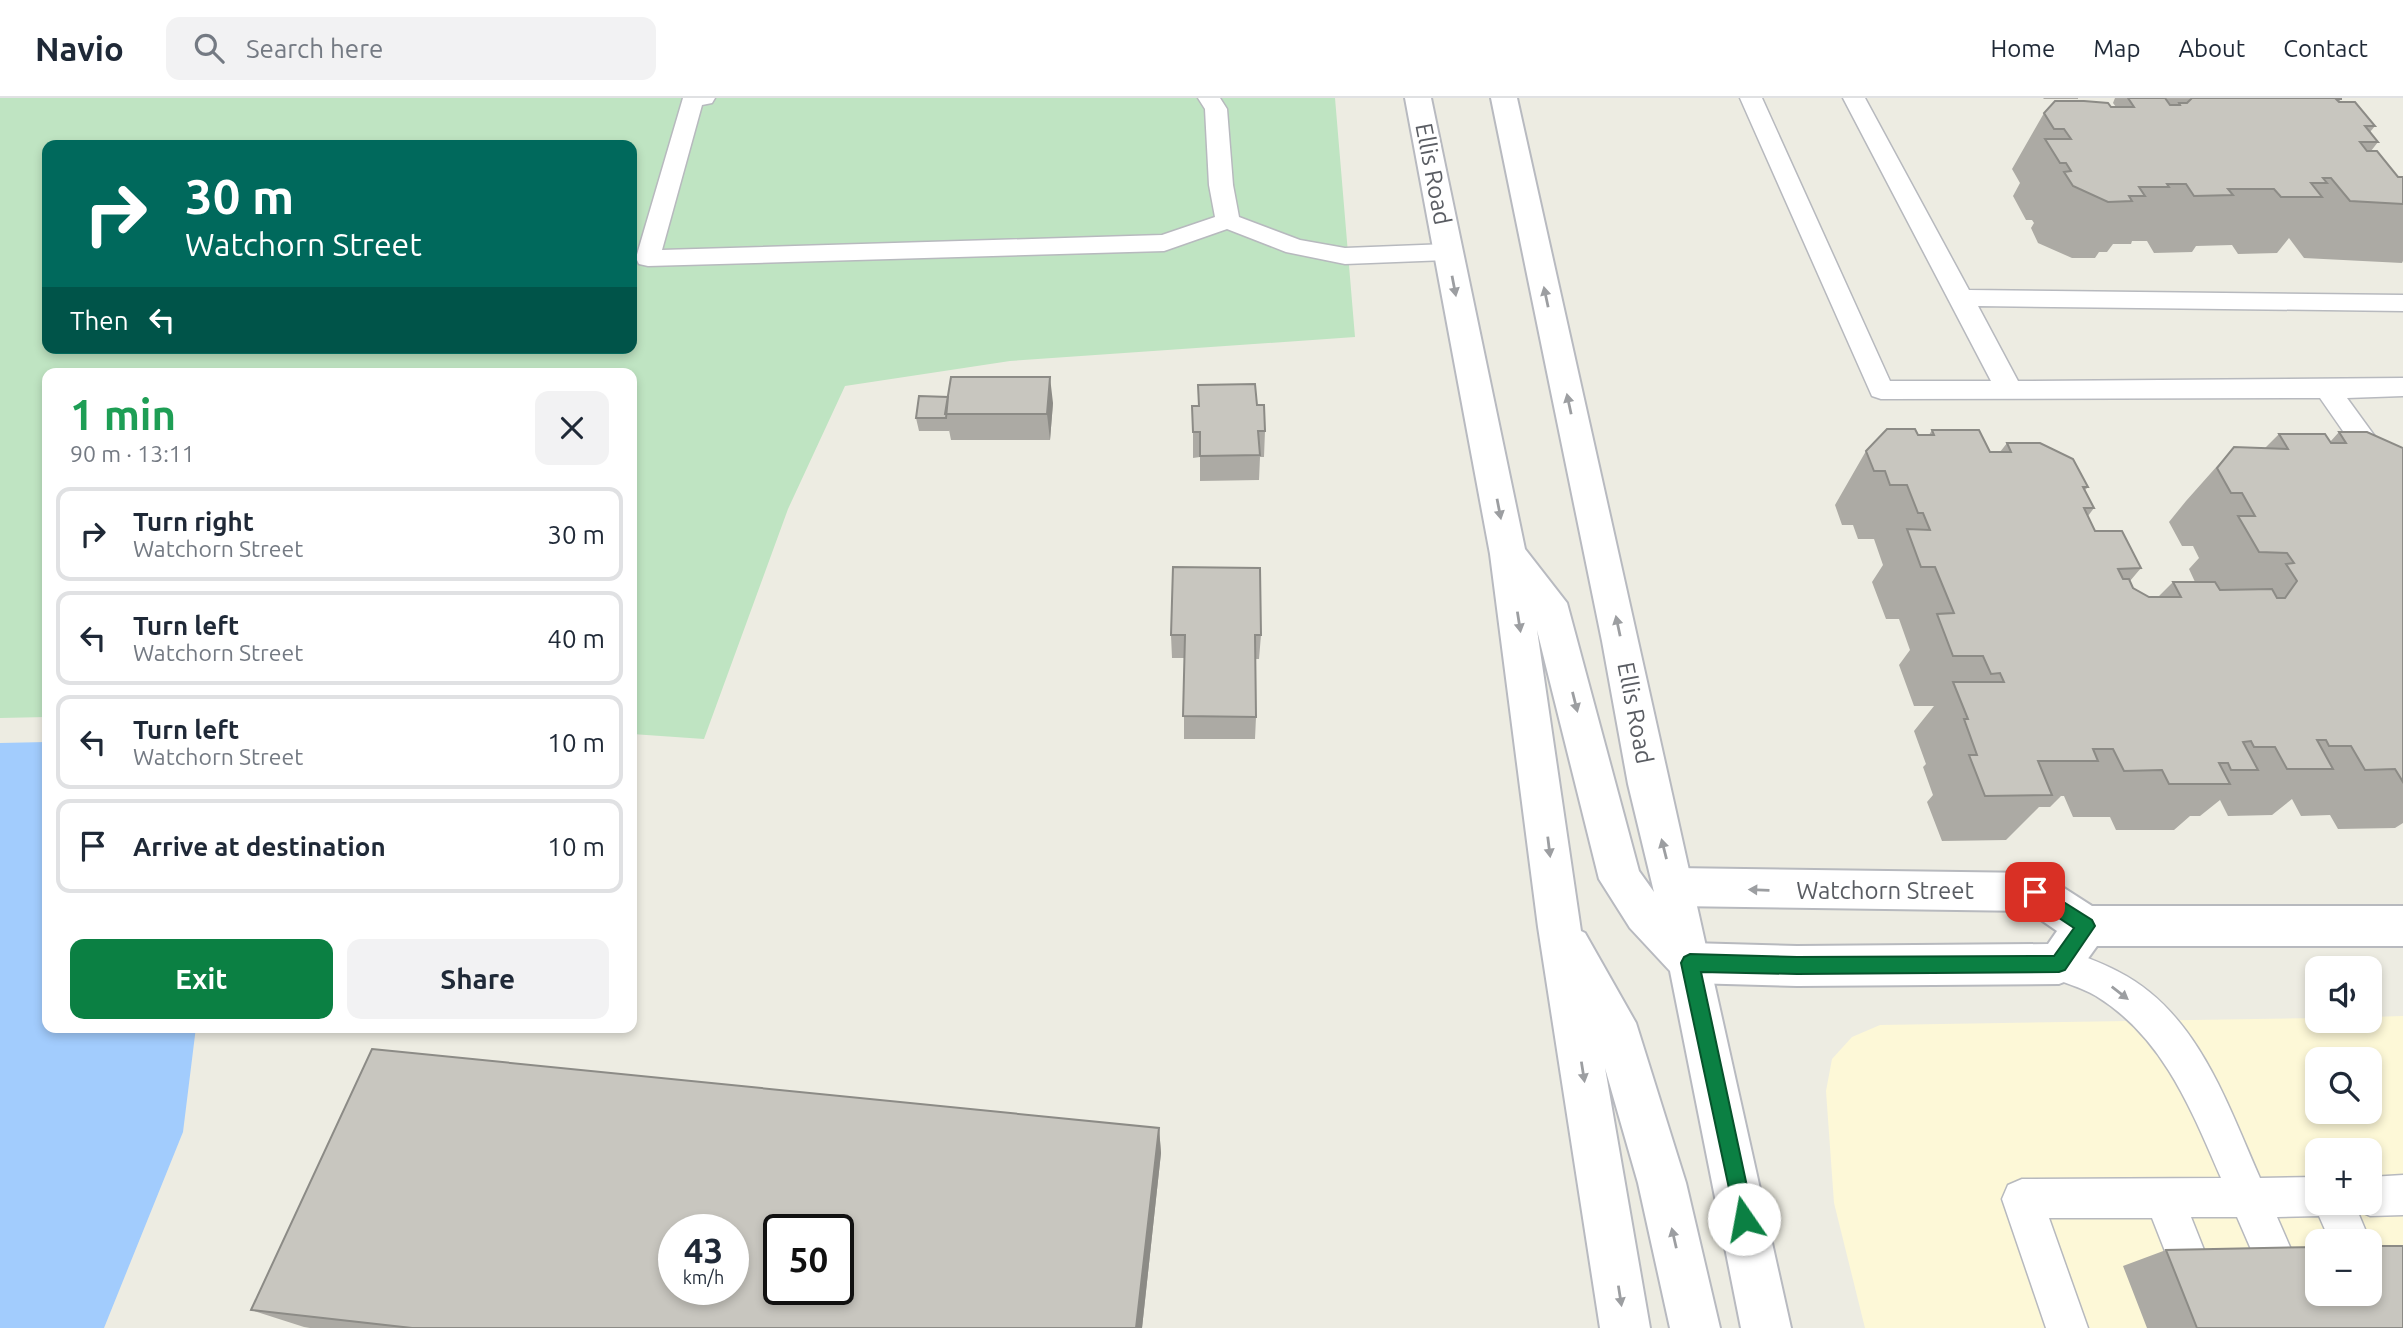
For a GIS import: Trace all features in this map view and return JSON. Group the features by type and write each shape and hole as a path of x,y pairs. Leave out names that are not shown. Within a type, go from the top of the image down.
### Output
{"main road":[{"name":"Ellis Road","path":"1418,98 1507,554 1538,755 1559,927 1625,1328"},
{"name":"Ellis Road","path":"1504,98 1766,1328"},
{"path":"1507,554 1549,603 1620,879 1645,914 1690,963 1797,966 2059,964 2086,926 2403,926"},
{"name":"Watchorn Street","path":"1674,887 2035,892 2086,926"},
{"path":"1559,927 1615,1023 1662,1183 1695,1328"}],"lane":[{"path":"704,98 692,101 640,259 1164,243 1228,221 1296,247 1345,256 1447,252"},
{"path":"1209,98 1216,109 1220,185 1228,221"},
{"path":"1751,98 1881,390 2403,387"},
{"path":"1854,98 2009,389"},
{"path":"1961,298 2403,303"},
{"path":"2327,389 2403,496"},
{"path":"2059,964 2108,984 2143,1011 2176,1046 2201,1088 2277,1263"},
{"path":"2382,1196 2403,1195"},
{"path":"2067,1328 2022,1199 2305,1197"},
{"path":"2164,1198 2190,1265"}],"shaded area":[{"path":"2403,1016 2403,1328 1865,1328 1834,1203 1826,1091 1832,1059 1852,1037 1880,1025 2305,1018 2305,1033 2382,1033 2382,1017"}],"green space":[{"path":"0,98 1335,98 1355,337 1010,361 845,386 788,509 704,739 637,734 637,368 42,368 42,717 0,718"}],"water":[{"path":"42,742 42,1033 195,1033 183,1132 104,1328 0,1328 0,743"}],"building":[{"path":"2128,98 2165,98 2170,105 2187,103 2192,98 2341,98 2336,99 2339,102 2355,102 2375,126 2365,126 2378,142 2360,142 2367,151 2377,151 2398,177 2403,177 2403,204 2350,201 2331,178 2323,178 2327,183 2311,183 2322,197 2281,197 2274,189 2228,189 2233,195 2194,196 2186,184 2167,184 2169,187 2139,187 2145,196 2129,196 2132,201 2108,202 2073,186 2064,172 2071,171 2066,163 2060,163 2045,139 2071,139 2064,129 2054,129 2044,113 2055,101 2084,101 2108,103 2111,107 2134,107"},
{"path":"951,377 1050,377 1047,414 945,414"},
{"path":"1255,384 1257,405 1264,405 1265,431 1258,431 1260,455 1200,456 1200,432 1193,432 1192,406 1199,406 1198,385"},
{"path":"919,396 948,397 946,418 916,418"},
{"path":"1887,429 1915,429 1918,435 1934,435 1932,430 1979,430 1990,452 2011,452 2007,443 2040,443 2073,459 2088,487 2083,487 2094,508 2084,508 2095,531 2122,531 2141,568 2118,569 2123,579 2129,579 2133,588 2149,597 2181,597 2173,582 2215,582 2220,590 2272,589 2277,598 2285,598 2297,581 2286,564 2294,563 2287,553 2259,552 2238,516 2255,516 2242,493 2231,493 2217,468 2234,447 2288,449 2279,434 2325,434 2331,443 2346,443 2339,432 2367,432 2403,448 2403,782 2395,769 2365,770 2351,746 2329,746 2326,740 2317,740 2333,769 2287,769 2275,747 2254,747 2251,741 2243,742 2258,770 2231,770 2228,763 2219,763 2230,784 2169,784 2162,770 2124,771 2113,749 2093,749 2098,761 2038,761 2052,795 1985,796 1969,755 1977,755 1964,719 1968,719 1953,682 2004,682 2000,673 1991,674 1983,656 1953,656 1937,614 1954,613 1935,567 1921,567 1907,529 1930,530 1923,513 1918,513 1907,485 1890,485 1885,471 1874,471 1866,451"},
{"path":"1173,567 1260,568 1261,635 1255,635 1256,717 1183,716 1185,635 1171,635"},
{"path":"372,1049 1159,1128 1136,1328 412,1328 251,1310"},
{"path":"2382,1246 2403,1246 2403,1328 2197,1328 2166,1250 2305,1247 2305,1306 2382,1306"}],"route":[{"path":"1744,1219 1690,963 1797,966 2059,964 2086,926 2035,892"}]}
